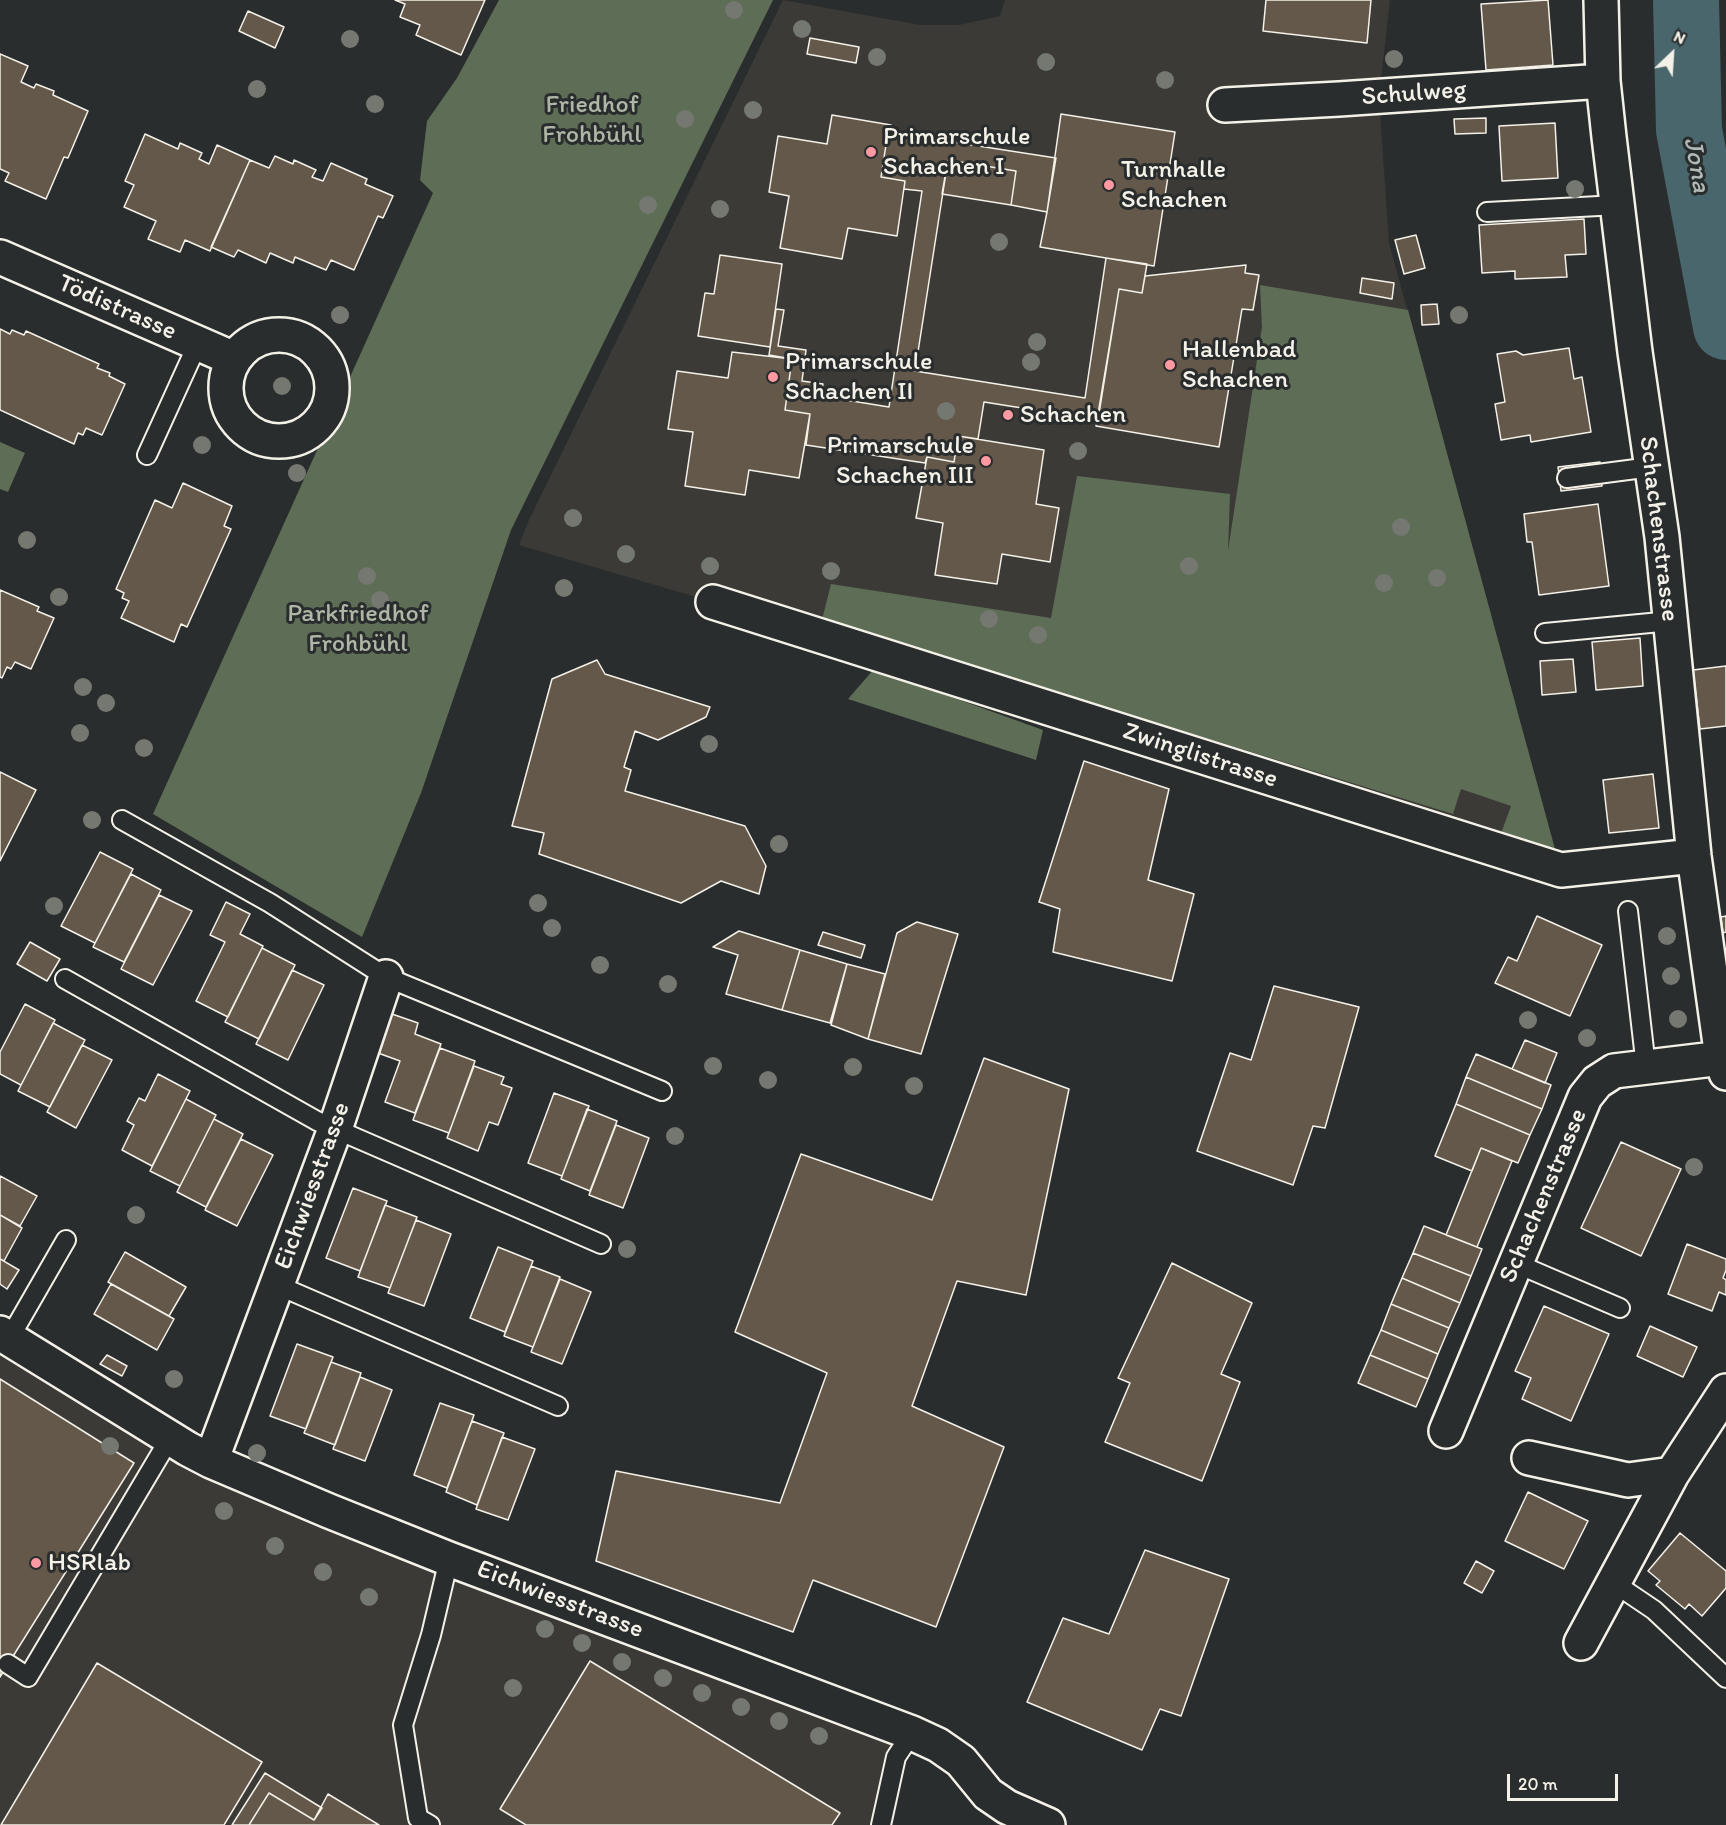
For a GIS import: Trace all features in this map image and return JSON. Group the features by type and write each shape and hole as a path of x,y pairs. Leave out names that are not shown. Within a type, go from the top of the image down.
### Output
{"street":[{"name":"Schachenstrasse","path":"1446,1431 1585,1097 1597,1082 1614,1071 1646,1067 1724,1065 1694,856 1662,537 1617,205 1603,81 1601,0"},
{"name":"Schulweg","path":"1226,105 1349,99 1603,81"},
{"name":"Tödistrasse","path":"0,257 234,359"},
{"name":"Zwinglistrasse","path":"713,602 1561,870 1694,856"},
{"name":"Eichwiesstrasse","path":"211,1461 335,1129 386,977"},
{"name":"Eichwiesstrasse","path":"4,1336 211,1461 449,1558 912,1732 938,1744 961,1761 988,1794 1007,1807 1048,1825"},
{"path":"1581,1643 1672,1474 1726,1391"},
{"path":"1529,1458 1628,1480 1672,1474"}],"lane":[{"path":"1487,212 1617,205"},
{"path":"147,455 198,343"},
{"path":"1567,478 1651,467"},
{"path":"1545,633 1671,621"},
{"path":"122,820 270,903 386,977 662,1091"},
{"path":"1628,911 1646,1067"},
{"path":"65,979 335,1129 601,1244"},
{"path":"4,1336 66,1240"},
{"path":"1515,1263 1620,1308"},
{"path":"277,1285 558,1406"},
{"path":"8,1664 28,1677 170,1438"},
{"path":"430,1825 418,1818 403,1725 431,1635 449,1558"},
{"path":"1614,1583 1654,1610 1726,1678"},
{"path":"881,1825 896,1756 912,1732"}],"shaded area":[{"name":"Schachen","path":"783,0 920,25 959,25 1000,16 1005,0 1390,0 1379,97 1389,243 1561,870 713,602 519,545 529,520"},
{"path":"0,1333 188,1449 912,1733 881,1825 0,1825"}],"green space":[{"path":"499,0 773,0 511,530 421,793 362,937 153,814 433,193 420,180 427,121 457,78"},
{"path":"1260,285 1408,310 1556,853 1499,839 1511,806 1461,789 1453,814 822,620 831,584 1051,618 1077,476 1230,494 1228,551 1262,327"},
{"path":"0,442 25,453 8,492 0,489"},
{"path":"874,669 1043,730 1036,760 848,699"}],"building":[{"path":"395,0 485,0 461,55 416,35 420,25 400,17 405,4"},
{"path":"1266,0 1371,0 1367,43 1263,31"},
{"path":"1548,0 1553,65 1486,70 1481,4"},
{"path":"248,11 284,27 275,48 239,31"},
{"path":"810,38 859,47 856,63 807,54"},
{"path":"0,54 28,66 21,82 34,88 36,84 54,91 53,95 88,111 68,158 64,157 46,199 5,181 9,173 0,169"},
{"name":"Turnhalle Schachen","path":"1061,114 1175,132 1154,266 1040,247"},
{"path":"832,115 891,125 881,177 905,181 897,236 848,228 842,259 780,248 789,196 769,192 778,136 827,144"},
{"path":"1486,118 1486,133 1455,134 1454,119"},
{"path":"1555,123 1558,178 1502,181 1499,126"},
{"path":"888,132 1056,158 1047,212 1011,205 1016,171 948,160 915,371 1085,398 1106,258 1147,264 1142,293 1119,289 1098,420 984,402 978,439 958,436 954,462 927,457 925,463 806,445 810,414 785,410 792,359 769,355 776,309 784,310 778,346 806,350 802,381 823,384 821,396 889,407 922,191 904,189 905,181 881,177"},
{"path":"145,134 178,149 180,143 202,153 199,159 209,164 217,145 250,160 210,251 185,240 180,252 148,239 156,221 124,207 134,185 125,181"},
{"path":"275,156 293,164 294,160 316,170 312,177 323,181 331,163 367,179 365,184 393,196 383,218 378,216 354,270 331,260 326,270 295,257 293,263 270,253 266,263 238,250 234,257 211,247 250,160 269,168"},
{"path":"948,160 1016,171 1011,205 942,194"},
{"path":"1584,219 1586,254 1565,255 1567,277 1515,279 1515,271 1482,273 1479,225"},
{"path":"1416,235 1425,268 1404,274 1395,240"},
{"path":"720,255 782,264 770,347 698,336 705,293 714,294"},
{"name":"Hallenbad Schachen","path":"1246,265 1245,273 1259,275 1253,310 1242,309 1219,447 1096,426 1119,289 1142,293 1145,276"},
{"path":"1362,278 1394,283 1392,299 1360,293"},
{"path":"1437,304 1439,324 1422,325 1421,305"},
{"path":"0,329 10,334 12,330 24,335 26,331 99,364 97,368 110,373 109,376 125,384 102,435 86,428 83,435 78,433 74,444 0,410"},
{"path":"1569,348 1574,379 1582,377 1591,432 1531,442 1530,435 1501,440 1495,404 1505,402 1497,354 1516,351 1523,355"},
{"path":"732,352 792,359 785,410 810,414 799,478 749,470 745,495 685,486 693,432 668,429 677,371 728,378"},
{"path":"958,436 1044,450 1036,504 1059,508 1050,562 1002,554 997,584 935,575 943,523 916,518 927,457 954,462"},
{"path":"1600,462 1602,486 1561,491 1558,467"},
{"path":"183,483 232,506 224,526 231,529 187,627 181,624 174,642 121,618 129,601 122,598 124,593 116,589 155,500 172,508"},
{"path":"1598,504 1609,586 1539,595 1532,542 1527,542 1524,514"},
{"path":"0,590 39,607 37,611 54,618 31,669 15,662 11,669 7,667 2,678 0,677"},
{"path":"1640,638 1643,686 1596,690 1592,642"},
{"path":"1573,659 1576,692 1542,695 1540,661"},
{"path":"597,660 605,674 710,707 706,717 658,740 635,731 624,767 631,770 625,791 745,826 766,866 759,894 721,881 681,903 539,854 544,833 512,826 552,679"},
{"path":"1726,666 1726,726 1700,729 1693,670"},
{"path":"1084,761 1169,789 1148,880 1194,894 1172,981 1053,952 1060,909 1039,902"},
{"path":"0,772 36,790 0,861"},
{"path":"1653,774 1659,828 1609,833 1603,780"},
{"path":"100,852 133,869 95,943 61,926"},
{"path":"131,874 161,890 124,962 93,947"},
{"path":"159,895 192,911 153,985 121,969"},
{"path":"226,902 250,914 240,934 263,946 228,1017 196,1001 225,942 210,935"},
{"path":"1537,916 1602,945 1570,1016 1495,983 1508,957 1517,961"},
{"path":"1726,916 1726,932 1723,933 1721,917"},
{"path":"917,922 958,934 921,1054 868,1039 897,933"},
{"path":"739,931 800,950 782,1010 726,994 738,955 713,947"},
{"path":"823,932 865,945 861,958 818,945"},
{"path":"30,942 60,959 47,981 17,964"},
{"path":"262,948 295,965 259,1039 225,1022"},
{"path":"800,950 847,964 830,1023 782,1010"},
{"path":"847,964 885,974 868,1039 831,1025"},
{"path":"292,970 324,985 288,1060 256,1044"},
{"path":"1274,986 1359,1007 1325,1128 1313,1126 1293,1185 1197,1151 1230,1053 1251,1060"},
{"path":"25,1004 55,1020 21,1085 0,1074 0,1052"},
{"path":"392,1014 418,1023 415,1034 441,1044 415,1113 385,1102 400,1061 378,1053"},
{"path":"53,1023 85,1040 50,1107 18,1091"},
{"path":"1525,1040 1557,1053 1545,1083 1512,1069"},
{"path":"82,1045 112,1060 76,1128 47,1112"},
{"path":"440,1048 475,1061 449,1133 413,1120"},
{"path":"1476,1054 1551,1085 1542,1109 1466,1077"},
{"path":"984,1058 1069,1089 1026,1295 957,1281 912,1406 1004,1447 936,1627 813,1580 793,1632 596,1561 616,1471 780,1503 827,1373 735,1332 801,1154 932,1200"},
{"path":"474,1066 504,1077 501,1084 512,1088 498,1125 489,1122 478,1151 447,1138"},
{"path":"158,1074 190,1091 152,1166 122,1150 134,1125 127,1121 139,1098 145,1101"},
{"path":"1466,1077 1542,1109 1530,1135 1456,1104"},
{"path":"554,1093 589,1106 562,1176 528,1163"},
{"path":"186,1099 216,1115 180,1186 150,1171"},
{"path":"1456,1104 1530,1135 1518,1163 1481,1148 1472,1171 1435,1156"},
{"path":"587,1109 617,1121 590,1191 561,1179"},
{"path":"214,1119 243,1134 206,1207 177,1192"},
{"path":"616,1125 649,1138 623,1208 589,1195"},
{"path":"241,1139 273,1155 237,1226 205,1210"},
{"path":"1621,1142 1681,1169 1641,1256 1581,1228"},
{"path":"1481,1148 1512,1161 1477,1247 1446,1235"},
{"path":"0,1176 37,1196 20,1226 0,1215"},
{"path":"353,1188 387,1201 360,1271 326,1258"},
{"path":"385,1205 417,1217 390,1288 358,1277"},
{"path":"0,1215 22,1228 4,1261 0,1259"},
{"path":"416,1220 451,1234 424,1306 388,1293"},
{"path":"1424,1226 1482,1249 1471,1276 1413,1253"},
{"path":"1687,1244 1726,1259 1723,1278 1726,1280 1726,1295 1719,1292 1712,1311 1668,1294"},
{"path":"498,1247 533,1261 505,1332 470,1318"},
{"path":"125,1252 186,1287 169,1316 108,1282"},
{"path":"1413,1253 1471,1276 1460,1303 1402,1278"},
{"path":"0,1259 19,1270 7,1289 0,1284"},
{"path":"1172,1263 1252,1303 1221,1374 1240,1382 1202,1481 1105,1442 1130,1383 1118,1378"},
{"path":"531,1266 560,1277 533,1347 504,1336"},
{"path":"1402,1278 1460,1303 1449,1328 1391,1304"},
{"path":"560,1279 591,1292 562,1364 531,1352"},
{"path":"111,1284 174,1319 157,1350 94,1314"},
{"path":"1391,1304 1449,1328 1438,1354 1381,1330"},
{"path":"1544,1306 1609,1334 1571,1421 1522,1399 1531,1378 1515,1371"},
{"path":"1650,1326 1697,1347 1683,1377 1637,1356"},
{"path":"1381,1330 1438,1354 1428,1379 1370,1355"},
{"path":"297,1344 333,1357 306,1429 270,1416"},
{"path":"107,1355 127,1366 122,1376 100,1364"},
{"path":"1370,1355 1428,1379 1416,1407 1358,1383"},
{"path":"331,1362 361,1373 335,1445 304,1433"},
{"path":"360,1377 392,1390 365,1461 333,1449"},
{"name":"HSRlab","path":"0,1379 134,1463 0,1677"},
{"path":"440,1403 474,1415 447,1488 414,1475"},
{"path":"472,1421 504,1433 477,1505 446,1492"},
{"path":"502,1437 535,1449 508,1520 476,1509"},
{"path":"1528,1492 1588,1521 1564,1569 1505,1541"},
{"path":"1680,1533 1726,1571 1726,1588 1702,1616 1689,1604 1685,1609 1656,1585 1660,1581 1648,1571"},
{"path":"1145,1550 1229,1579 1181,1716 1160,1709 1142,1750 1027,1702 1063,1618 1109,1634"},
{"path":"1476,1561 1494,1571 1482,1593 1464,1583"},
{"path":"590,1661 840,1813 832,1825 526,1825 500,1809"},
{"path":"97,1663 262,1762 224,1825 1,1825"},
{"path":"265,1773 322,1808 314,1820 269,1793 249,1825 232,1825"},
{"path":"269,1793 314,1820 328,1794 379,1825 249,1825"}],"waterway":[{"name":"Jona","path":"1686,0 1689,130 1726,327"}],"place":[{"name":"Primarschule Schachen I","path":"871,152"},
{"name":"Turnhalle Schachen","path":"1109,185"},
{"name":"Hallenbad Schachen","path":"1170,365"},
{"name":"Primarschule Schachen II","path":"773,377"},
{"name":"Schachen","path":"1008,415"},
{"name":"Primarschule Schachen III","path":"986,461"},
{"name":"HSRlab","path":"36,1563"}],"park label":[{"name":"Friedhof Frohbühl","path":"592,120"},
{"name":"Parkfriedhof Frohbühl","path":"358,629"}]}
